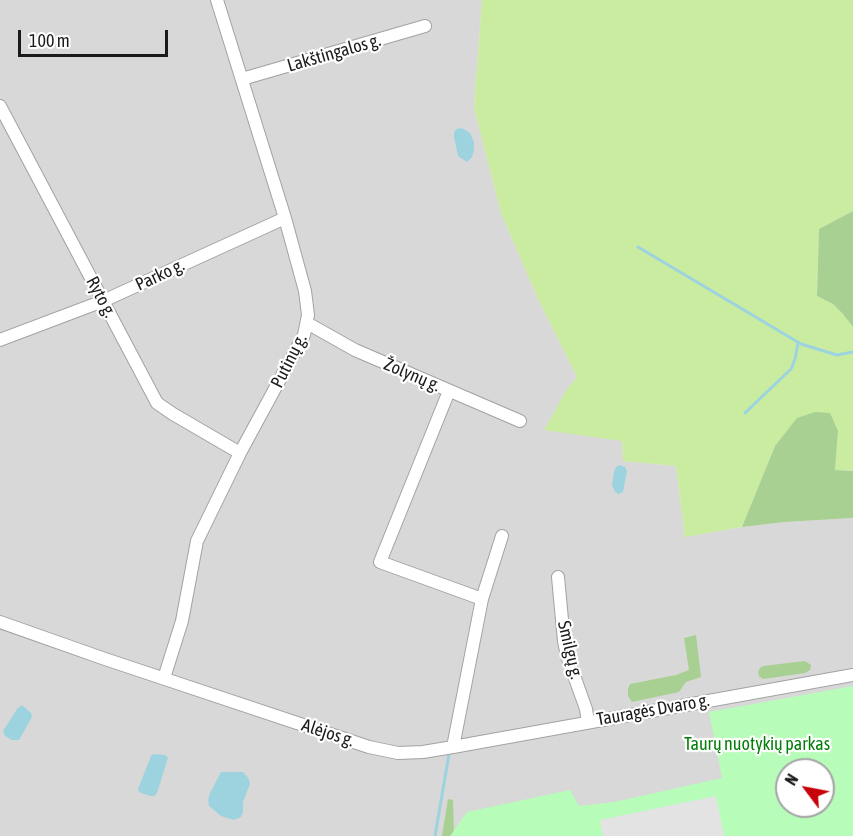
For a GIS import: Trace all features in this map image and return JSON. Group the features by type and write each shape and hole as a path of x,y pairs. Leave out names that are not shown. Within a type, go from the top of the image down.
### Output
{"street":[{"name":"Putinų g.","path":"164,678 182,621 197,541 240,453 304,335 307,323 308,303 285,218 217,0"},
{"name":"Lakštingalos g.","path":"242,79 425,27"},
{"name":"Ryto g.","path":"0,106 158,403 240,453"},
{"name":"Parko g.","path":"0,340 103,301 285,218"},
{"name":"Žolynų g.","path":"307,323 355,351 520,421"},
{"path":"449,391 380,562 482,599"},
{"path":"453,747 482,599 502,536"},
{"name":"Smilgų g.","path":"558,577 567,656 586,709 588,722"},
{"name":"Alėjos g.","path":"0,622 384,751 410,753 453,747"},
{"name":"Tauragės Dvaro g.","path":"453,747 853,675"}],"shaded area":[{"path":"0,0 482,0 474,108 501,213 539,301 577,377 566,391 622,441 623,461 676,466 685,537 785,522 853,518 853,836 0,836"},
{"path":"716,796 724,836 603,836 600,820"}],"green space":[{"path":"482,0 853,0 853,211 819,229 817,296 833,304 853,327 853,471 835,470 838,431 775,446 742,527 685,537 676,466 623,461 622,441 544,430 566,391 577,377 539,301 501,213 474,108"},
{"path":"853,211 853,327 833,304 817,296 819,229"},
{"path":"815,412 830,413 838,431 835,470 853,471 853,518 742,527 775,446 797,418"},
{"path":"696,635 701,677 686,682 679,692 632,702 628,696 630,684 676,675 689,670 684,638"},
{"path":"805,661 811,665 810,670 805,673 763,679 759,676 758,672 763,666"},
{"name":"Taurų nuotykių parkas","path":"853,686 853,836 450,836 467,812 570,790 579,806 614,802 722,778 709,712"},
{"path":"448,799 453,800 454,836 442,836"}],"water":[{"path":"462,128 470,133 474,142 472,157 467,162 458,156 454,137 456,129"},
{"path":"620,465 627,471 623,492 619,494 615,492 612,485 616,467"},
{"path":"22,705 32,717 19,740 12,740 5,736 3,731"},
{"path":"153,754 165,755 168,758 157,793 150,796 139,792 138,789"},
{"path":"221,772 243,772 249,779 250,784 243,802 243,812 241,817 234,820 221,816 209,806 210,793"}],"waterway":[{"path":"638,247 801,344 837,355 853,352"},
{"path":"745,413 791,369 798,343"},
{"path":"435,836 449,754"}]}
